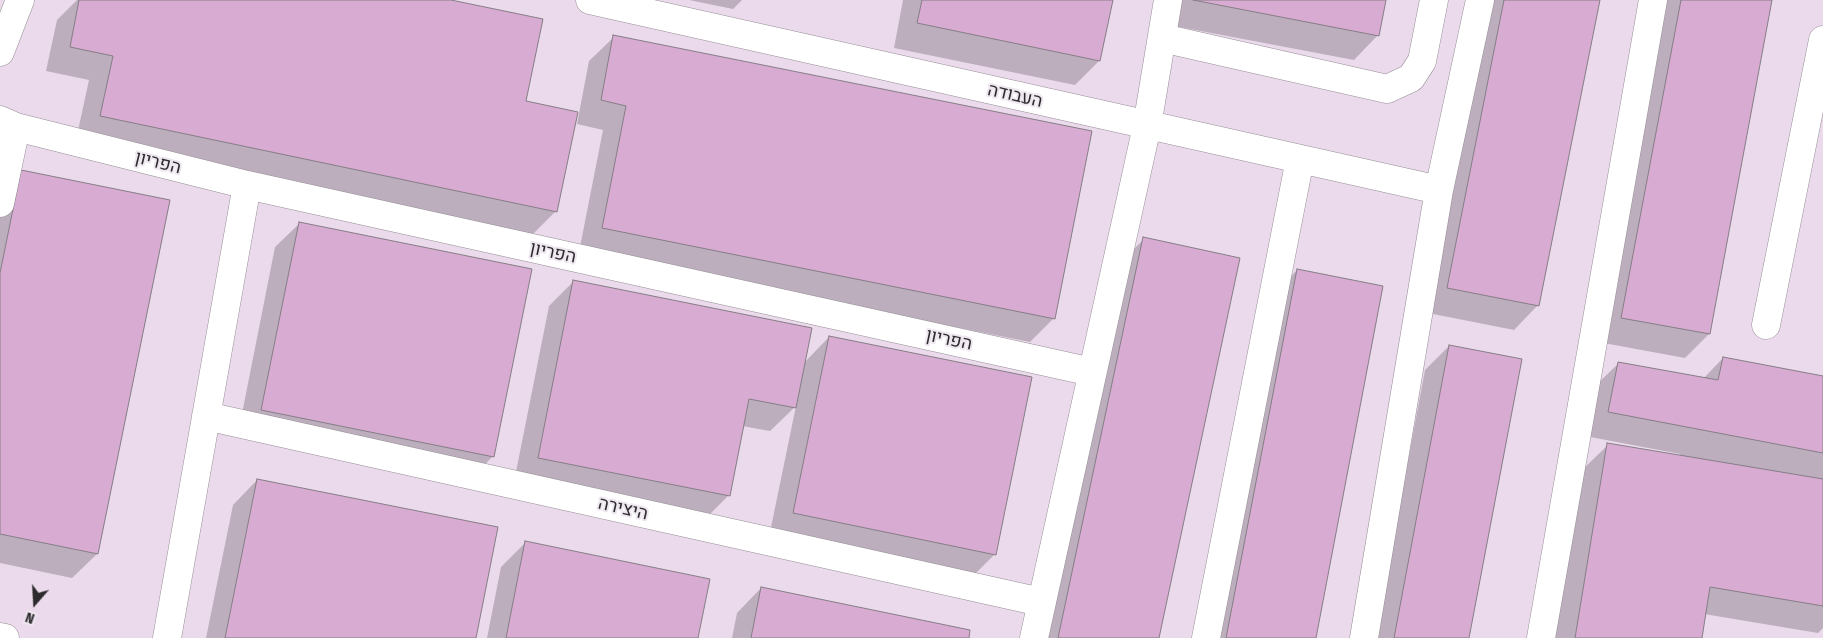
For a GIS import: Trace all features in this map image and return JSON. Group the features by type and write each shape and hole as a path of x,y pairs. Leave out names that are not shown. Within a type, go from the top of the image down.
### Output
{"street":[{"path":"0,52 20,0"},
{"name":"העבודה","path":"590,0 1146,126 1440,190"},
{"path":"1034,638 1146,126 1168,0"},
{"path":"1162,38 1387,89 1410,78 1422,61 1434,0"},
{"path":"1364,638 1440,190 1480,0"},
{"path":"1541,638 1653,0"},
{"path":"1766,325 1823,40"},
{"path":"0,203 8,123"},
{"name":"הפריון","path":"8,123 248,185 1092,372"},
{"path":"1206,638 1300,159"},
{"path":"167,638 248,185"},
{"name":"היצירה","path":"206,416 1041,602"},
{"path":"0,637 4,638"}],"shaded area":[{"path":"0,0 1823,0 1823,638 0,638"}],"building":[{"path":"79,0 451,0 543,19 526,101 578,112 557,212 100,116 113,56 70,47"},
{"path":"922,0 1113,0 1100,61 917,23"},
{"path":"1193,0 1386,0 1379,36"},
{"path":"1504,0 1600,0 1539,306 1447,288"},
{"path":"1681,0 1772,0 1710,334 1621,318"},
{"path":"613,35 1092,131 1055,319 602,228 626,106 601,100"},
{"path":"21,170 170,200 98,554 0,534 0,273"},
{"path":"299,222 532,269 494,457 261,410"},
{"path":"1143,237 1240,258 1159,638 1058,638"},
{"path":"1297,269 1383,286 1316,638 1226,638"},
{"path":"573,280 812,328 796,408 749,399 730,496 538,458"},
{"path":"829,336 1032,377 996,555 793,513"},
{"path":"1449,345 1522,359 1469,638 1394,638"},
{"path":"1723,357 1823,376 1823,453 1608,412 1618,362 1718,380"},
{"path":"1607,443 1823,479 1823,606 1710,587 1702,638 1575,638"},
{"path":"257,479 498,527 476,638 225,638"},
{"path":"525,541 710,579 698,638 506,638"},
{"path":"761,587 970,630 969,638 751,638"}]}
